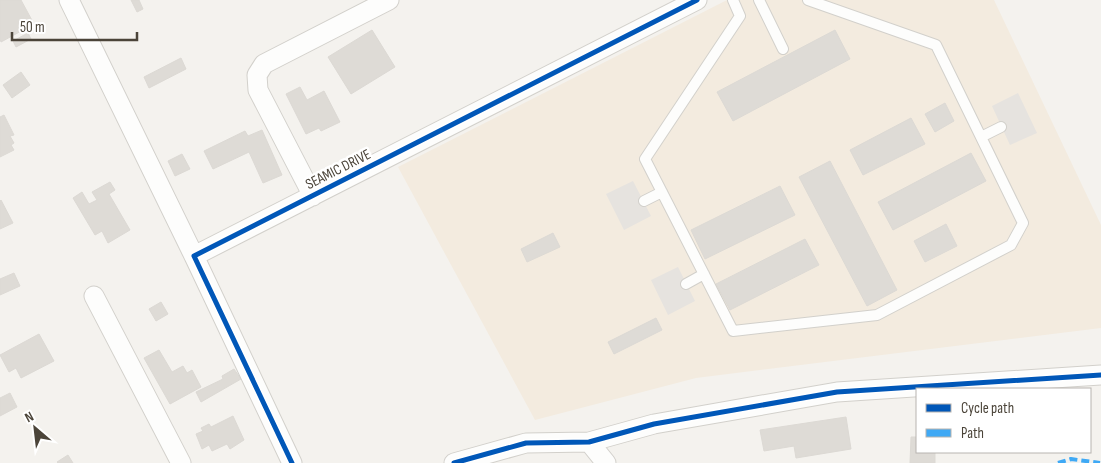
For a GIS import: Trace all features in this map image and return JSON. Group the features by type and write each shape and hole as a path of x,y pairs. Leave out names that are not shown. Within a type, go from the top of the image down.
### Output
{"street":[{"path":"69,0 194,256 292,463"},
{"path":"314,196 258,90 257,75 264,64 390,0"},
{"name":"SEAMIC DRIVE","path":"194,256 697,0"},
{"path":"94,296 181,463"},
{"path":"454,463 526,443 589,442 654,424 837,392 1101,375"},
{"path":"589,442 606,463"}],"lane":[{"path":"733,0 740,16 645,158 733,331 877,315 1011,245 1022,223 936,45 808,0"},
{"path":"759,0 783,49"},
{"path":"981,137 1001,127"},
{"path":"644,201 662,192"},
{"path":"686,284 704,274"}],"shaded area":[{"path":"727,0 994,0 1101,225 1101,328 696,378 535,420 398,167"},
{"path":"1018,93 1037,133 1010,145 992,106"},
{"path":"633,181 651,216 624,230 606,194"},
{"path":"678,267 695,301 668,315 651,280"}],"building":[{"path":"0,0 21,0 34,24 1,42 0,39"},
{"path":"131,0 139,0 143,9 137,12"},
{"path":"372,30 395,67 351,94 328,57"},
{"path":"835,30 850,59 733,121 717,92"},
{"path":"28,33 31,39 16,47 13,41"},
{"path":"181,58 186,69 149,88 144,77"},
{"path":"21,72 30,85 12,98 3,85"},
{"path":"300,87 307,100 324,91 340,122 321,131 319,128 306,134 286,94"},
{"path":"945,103 954,121 935,132 925,114"},
{"path":"4,115 14,135 10,136 14,143 11,145 14,150 0,157 0,117"},
{"path":"911,118 925,144 863,175 850,150"},
{"path":"262,130 282,175 263,183 249,152 213,169 204,151 245,131 248,136"},
{"path":"971,153 986,181 893,230 878,202"},
{"path":"182,154 190,169 175,176 168,161"},
{"path":"830,161 897,290 867,306 799,177"},
{"path":"110,182 115,190 109,194 130,230 108,243 102,231 95,235 73,198 82,192 89,204 97,200 92,192"},
{"path":"780,186 795,215 705,259 691,230"},
{"path":"0,201 13,223 0,229"},
{"path":"946,224 957,246 925,262 914,241"},
{"path":"553,233 560,247 527,262 521,249"},
{"path":"805,239 819,265 730,310 716,284"},
{"path":"14,273 20,286 0,295 0,279"},
{"path":"161,302 168,314 156,321 149,309"},
{"path":"656,318 662,330 614,354 608,342"},
{"path":"39,334 54,361 21,378 16,368 9,372 0,355"},
{"path":"159,350 172,372 183,366 187,373 192,370 201,387 170,404 144,358"},
{"path":"234,369 241,379 201,402 196,392 223,379 222,376"},
{"path":"10,393 17,407 0,416 0,398"},
{"path":"233,416 244,440 230,449 227,444 212,451 209,445 202,449 196,434 203,431 201,428 209,424 211,427"},
{"path":"846,417 851,449 796,458 794,446 764,451 760,430"},
{"path":"911,437 916,437 916,453 935,453 935,463 910,463"},
{"path":"68,455 73,463 57,462"}],"marked path":[{"path":"1058,463 1071,459 1100,463"}],"cycle path":[{"path":"292,463 194,256 697,0"},
{"path":"454,463 526,443 589,442 654,424 837,392 1101,375"}]}
